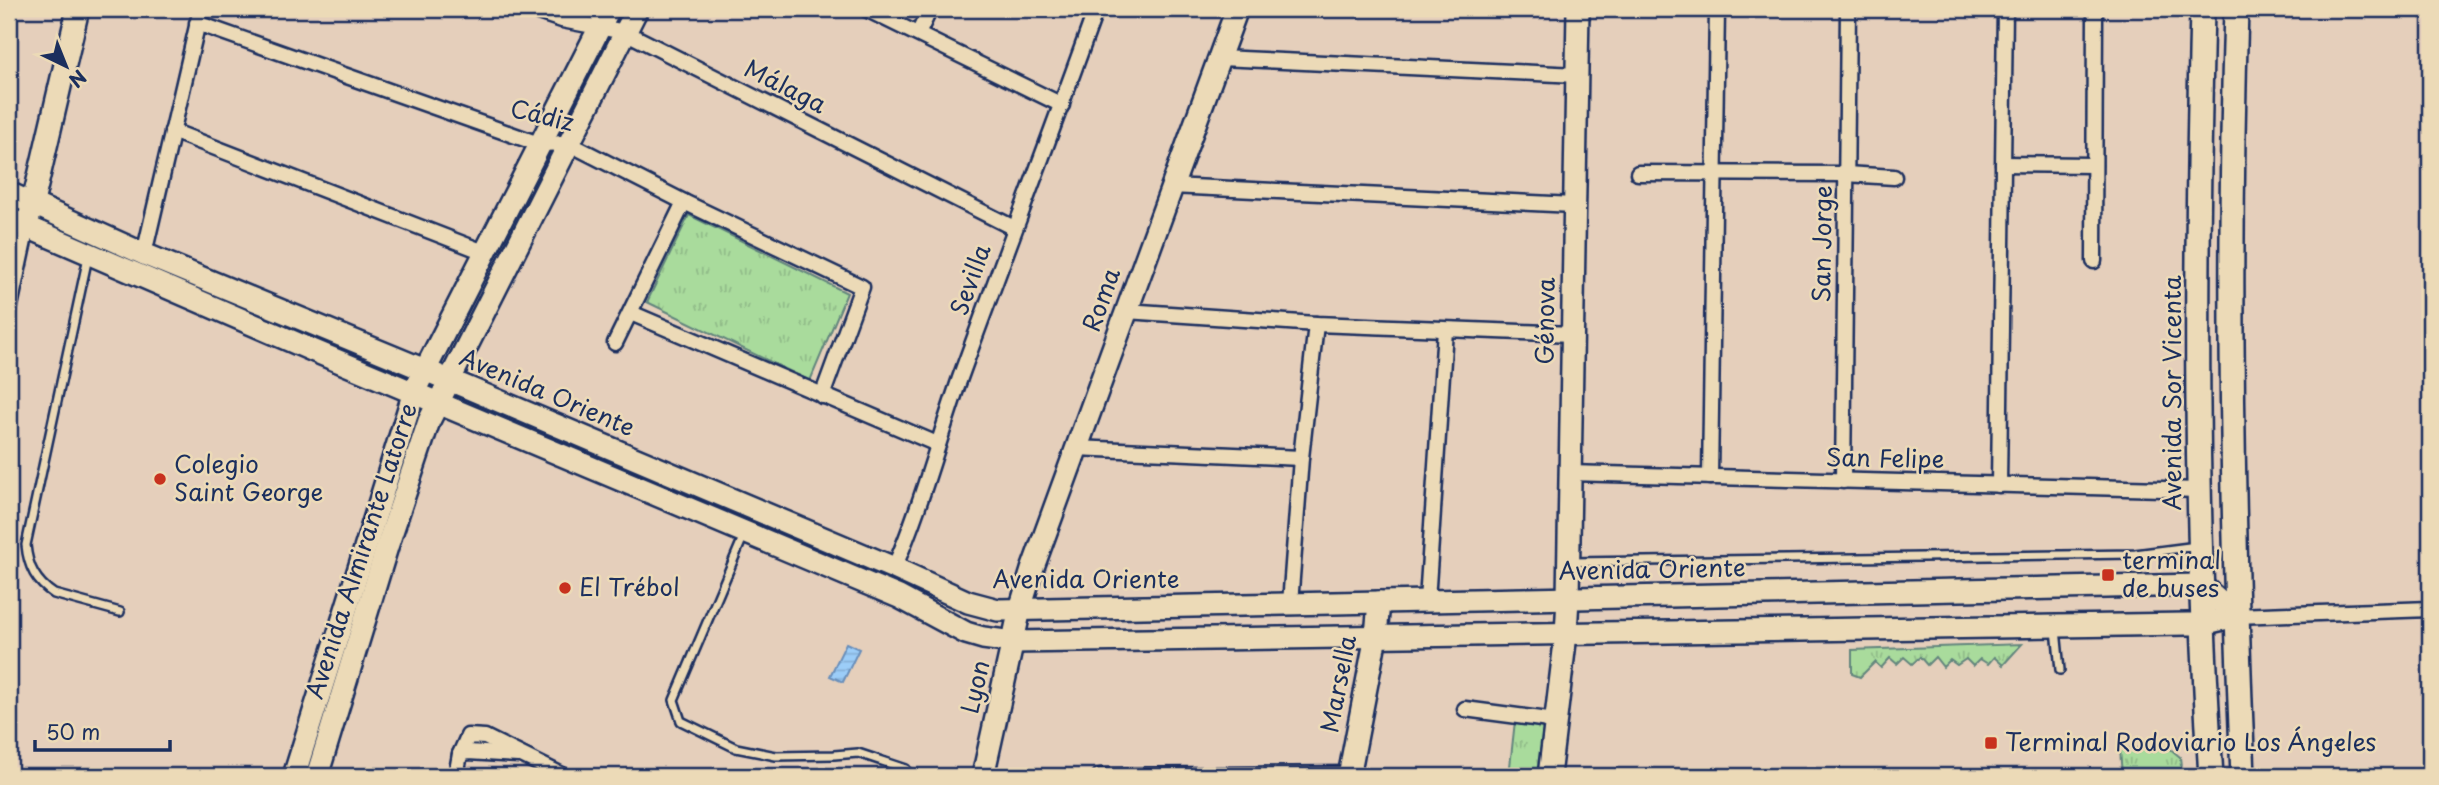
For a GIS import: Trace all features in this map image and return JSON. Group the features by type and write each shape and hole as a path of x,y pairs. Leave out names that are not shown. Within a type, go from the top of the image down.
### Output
{"main road":[{"path":"18,223 33,204 78,9"},
{"name":"Avenida Almirante Latorre","path":"317,776 420,442 637,9"},
{"name":"Roma","path":"1020,609 1237,9"},
{"name":"Génova","path":"1549,776 1568,598 1578,9"},
{"name":"Avenida Sor Vicenta","path":"2203,9 2198,208 2200,490 2202,624 2211,776"},
{"path":"2236,9 2231,162 2236,616 2243,776"},
{"name":"Avenida Almirante Latorre","path":"294,776 414,392 604,18"},
{"name":"Avenida Oriente","path":"9,193 144,254 449,380 983,607 998,610 2201,585"},
{"name":"Avenida Oriente","path":"18,223 899,597 966,633 983,638 1013,642 2202,624 2236,616"},
{"path":"2201,585 2236,616"},
{"path":"2051,588 2056,626"},
{"path":"1827,629 1828,601 1842,592"},
{"name":"Marsella","path":"1349,775 1376,636 1379,602"},
{"name":"Lyon","path":"983,776 1020,609"}],"street":[{"name":"Málaga","path":"528,9 562,20 604,18 625,32 1014,228"},
{"path":"866,9 1062,105"},
{"path":"918,34 930,9"},
{"name":"Sevilla","path":"894,568 907,539 937,444 1014,228 1096,9"},
{"path":"1710,477 1717,9"},
{"name":"San Jorge","path":"1843,481 1848,9"},
{"path":"1999,485 2005,9"},
{"path":"2094,261 2095,9"},
{"path":"144,254 199,16"},
{"name":"Cádiz","path":"199,16 539,144 568,143 862,287 822,396"},
{"path":"1220,58 1577,75"},
{"path":"172,131 484,252"},
{"path":"2003,164 2094,165"},
{"path":"1638,173 1846,174 1894,177"},
{"path":"1171,186 1574,205"},
{"path":"615,343 684,202"},
{"path":"9,312 18,223"},
{"path":"1126,312 1316,324 1572,334"},
{"path":"631,313 937,444"},
{"path":"1290,604 1301,458 1316,324"},
{"path":"1427,601 1445,330"},
{"path":"1076,448 1301,458"},
{"name":"San Felipe","path":"1569,473 2200,490"},
{"name":"Avenida Oriente","path":"2236,616 2430,609"},
{"path":"1465,709 1556,721"},
{"path":"456,776 460,754 468,752 519,755 564,776"},
{"path":"1100,776 1349,775"}],"lane":[{"path":"89,253 26,545 29,565 46,588 54,593 120,612"},
{"path":"746,532 674,700 681,721 736,748 776,756 858,752 906,769"},
{"name":"Avenida Oriente","path":"1567,562 2135,554 2201,546"},
{"path":"2056,626 2060,670"}],"green space":[{"path":"689,215 847,293 810,381 647,302"},
{"path":"2022,644 2003,665 1994,657 1988,664 1980,659 1973,666 1966,659 1957,665 1950,660 1943,667 1935,657 1927,665 1920,657 1912,664 1904,657 1897,664 1890,658 1881,668 1875,662 1860,677 1852,674 1852,650"},
{"path":"1515,721 1550,727 1546,776 1509,776"},
{"path":"2168,747 2180,757 2182,776 2122,776 2120,749"}],"water":[{"path":"846,643 859,649 843,682 830,676"}],"place":[{"name":"Colegio Saint George","path":"160,479"},
{"name":"terminal de buses","path":"2108,575"},
{"name":"El Trébol","path":"565,588"},
{"name":"Terminal Rodoviario Los Ángeles","path":"1991,743"}]}
